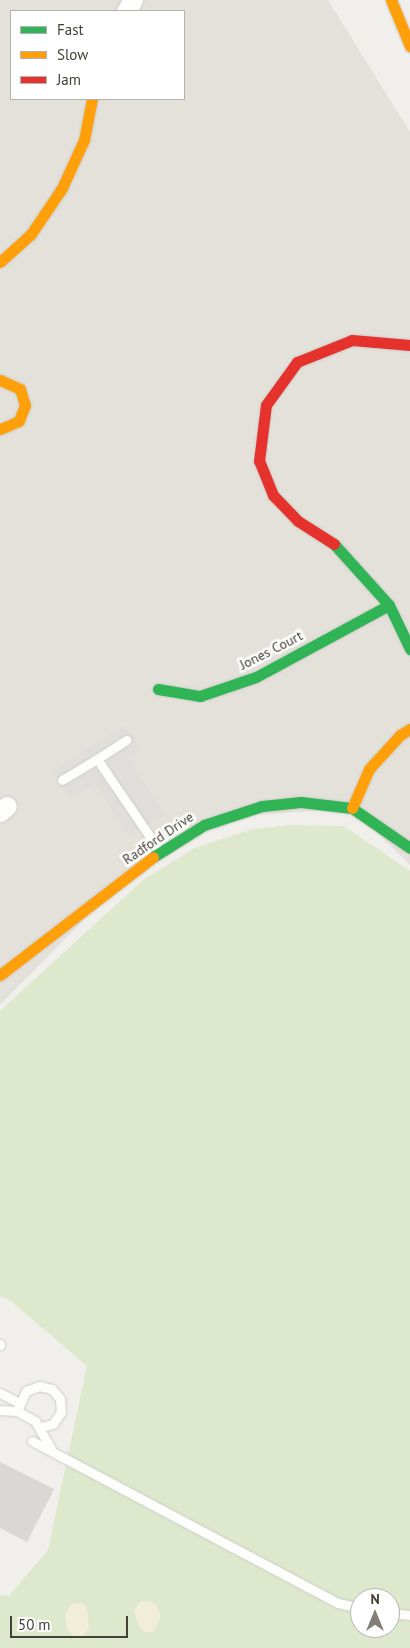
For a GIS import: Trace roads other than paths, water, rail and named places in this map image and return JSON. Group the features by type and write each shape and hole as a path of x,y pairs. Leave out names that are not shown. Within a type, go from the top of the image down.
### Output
{"street":[{"path":"391,0 410,46"},
{"path":"0,262 32,234 62,188 84,140 92,100"},
{"path":"410,345 352,340 296,362 266,405 259,461 274,495 298,521 341,548 389,605 410,649"},
{"path":"0,380 20,389 25,405 19,421 13,426 0,429"},
{"name":"Jones Court","path":"158,689 200,696 256,677 389,605"},
{"path":"352,808 369,770 400,735 410,729"},
{"name":"Radford Drive","path":"0,975 160,852 204,825 262,806 301,802 352,808 410,848"}],"lane":[{"path":"62,780 126,740"},
{"path":"97,759 160,852"},
{"path":"0,1410 18,1407 32,1388 46,1386 57,1393 61,1412 53,1424 41,1427"},
{"path":"0,1393 41,1427 43,1439 52,1451"},
{"path":"32,1441 338,1603 350,1606"}]}
